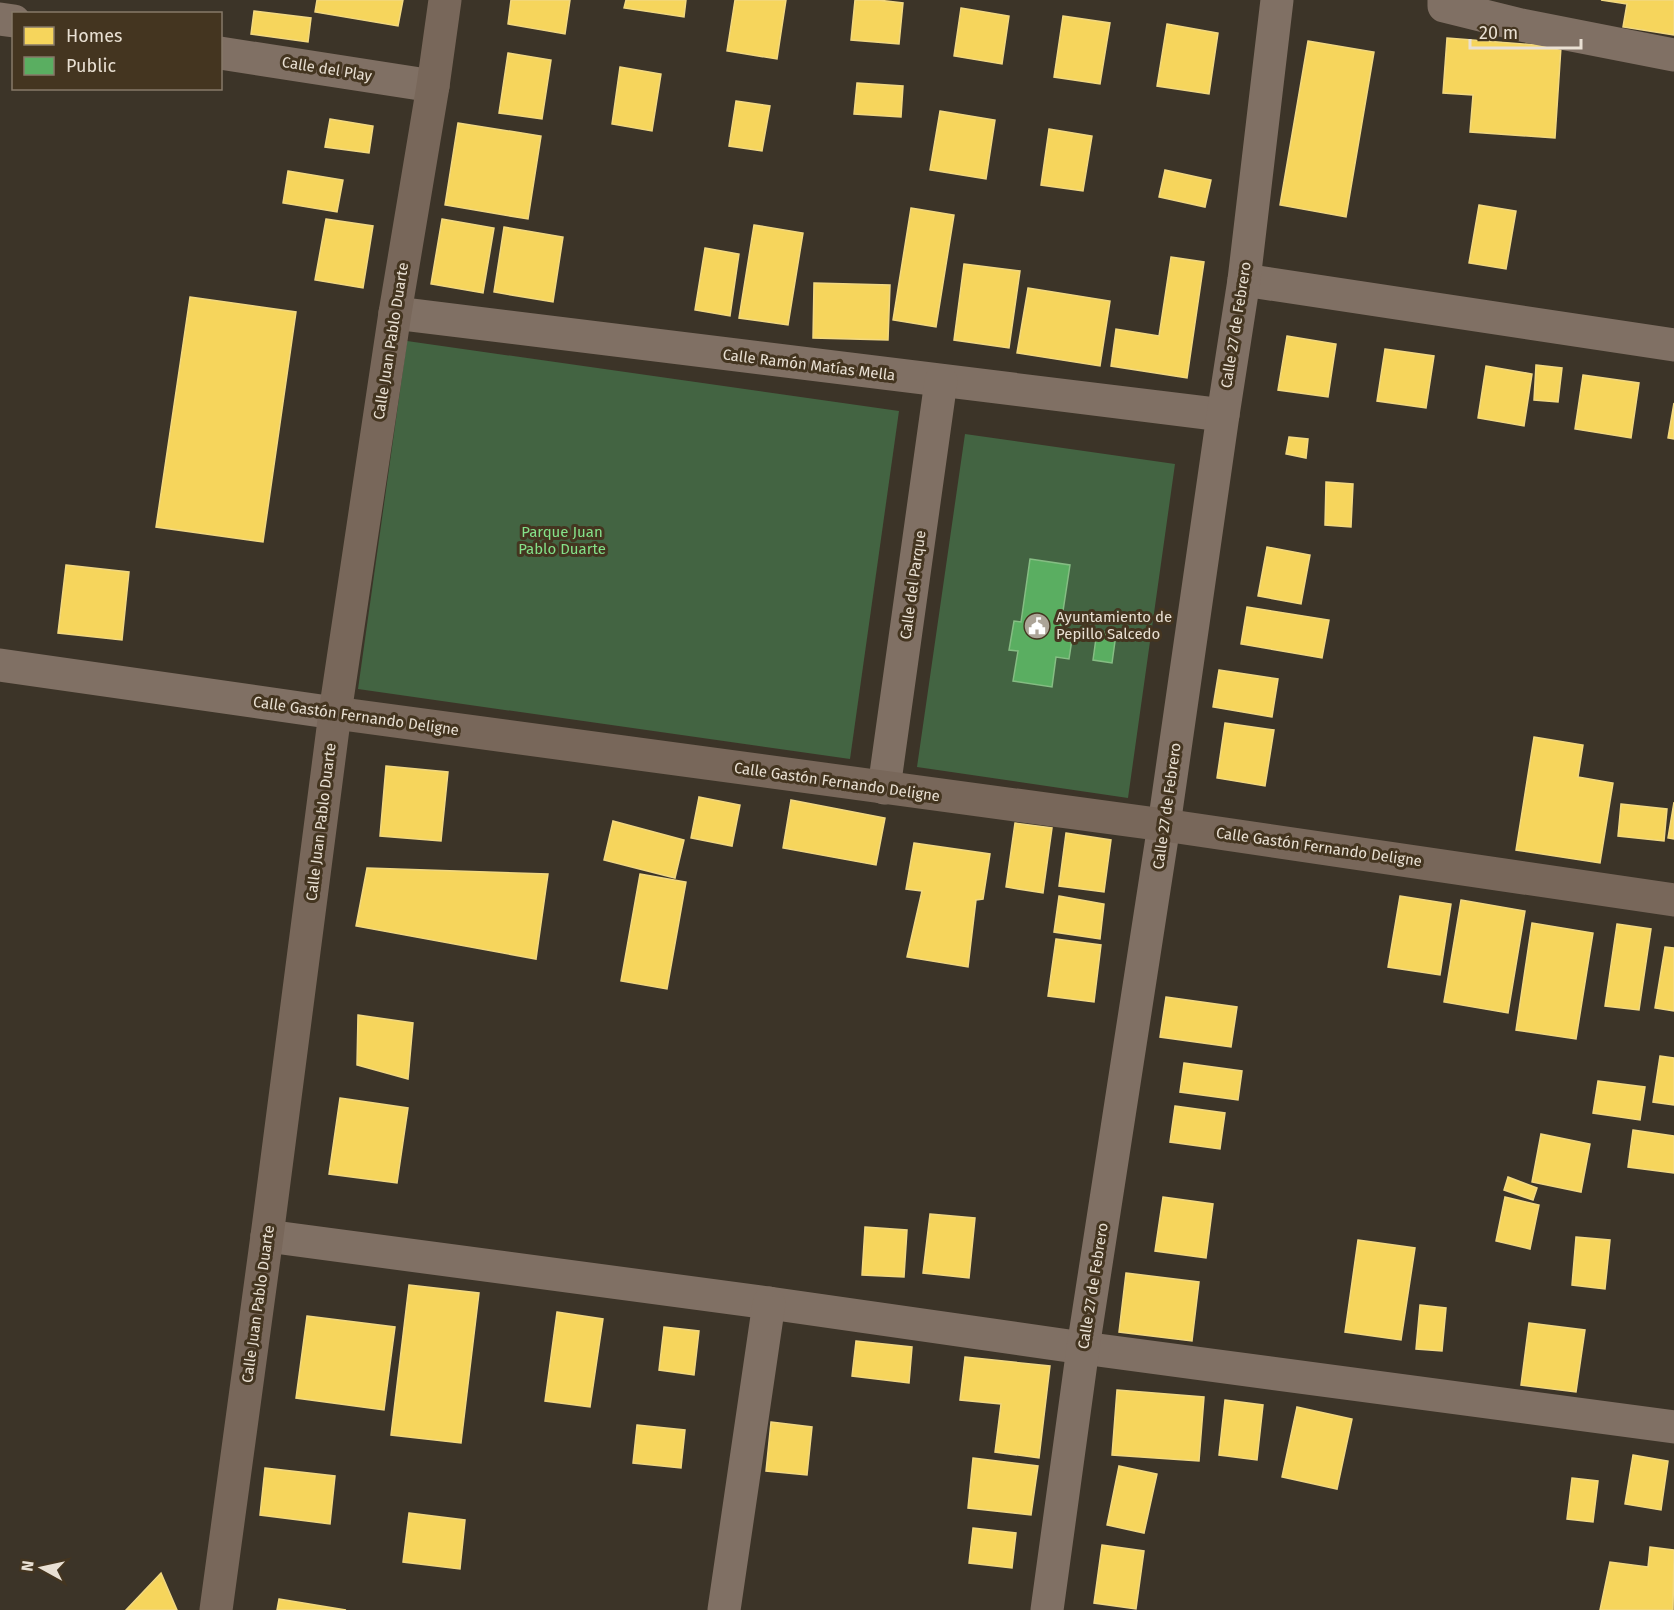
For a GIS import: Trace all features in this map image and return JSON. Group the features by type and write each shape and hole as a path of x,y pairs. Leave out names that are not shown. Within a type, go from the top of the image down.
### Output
{"street":[{"name":"Calle Juan Pablo Duarte","path":"216,1610 335,713 445,0"},
{"name":"Calle 27 de Febrero","path":"1047,1610 1083,1348 1164,825 1222,415 1244,280 1277,0"},
{"path":"1444,0 1444,6 1521,25 1674,55"},
{"name":"Calle del Play","path":"222,53 433,86"},
{"path":"1244,280 1674,345"},
{"name":"Calle Ramón Matías Mella","path":"395,313 1222,415"},
{"name":"Calle del Parque","path":"884,788 941,381"},
{"name":"Calle Gastón Fernando Deligne","path":"0,665 335,713 1164,825 1674,900"},
{"path":"267,1236 1674,1427"},
{"path":"724,1610 769,1303"}],"green space":[{"name":"Parque Juan Pablo Duarte","path":"407,341 899,411 850,759 358,689"},
{"path":"965,434 1175,464 1128,798 917,767","holes":["1030,559 1060,631 1072,633 1069,658 1056,657 1052,687 1013,681 1018,651 1009,650 1014,621 1021,622"]}],"building: Homes":[{"path":"317,0 403,0 398,26 315,12"},
{"path":"511,0 570,0 565,34 508,24"},
{"path":"626,0 686,0 684,17 624,8"},
{"path":"735,0 786,0 777,59 727,51"},
{"path":"855,0 903,3 899,44 851,40"},
{"path":"1601,0 1674,0 1674,35 1623,27 1627,4"},
{"path":"961,8 1009,16 1002,64 954,56"},
{"path":"254,11 311,18 308,42 251,34"},
{"path":"1063,16 1110,23 1100,84 1054,77"},
{"path":"1167,24 1218,33 1209,94 1157,86"},
{"path":"1447,38 1561,47 1555,138 1470,132 1473,95 1443,93"},
{"path":"1308,41 1374,52 1346,217 1280,205"},
{"path":"508,53 551,60 542,119 499,113"},
{"path":"620,67 661,74 652,131 612,124"},
{"path":"857,83 903,86 901,117 854,114"},
{"path":"736,101 770,106 762,151 729,146"},
{"path":"940,111 995,120 986,179 930,170"},
{"path":"330,119 373,126 369,153 325,147"},
{"path":"458,123 541,136 528,219 445,205"},
{"path":"1049,129 1092,136 1083,191 1041,185"},
{"path":"1165,170 1211,180 1205,207 1159,197"},
{"path":"288,171 343,180 337,212 283,203"},
{"path":"1479,205 1516,211 1506,269 1469,263"},
{"path":"911,208 954,215 936,327 893,320"},
{"path":"326,219 373,226 363,288 315,280"},
{"path":"442,219 494,228 483,293 431,284"},
{"path":"754,225 803,233 788,325 739,318"},
{"path":"504,227 563,237 553,302 494,292"},
{"path":"705,248 739,254 730,316 695,310"},
{"path":"1171,257 1204,262 1187,378 1111,366 1116,329 1159,336"},
{"path":"964,264 1020,271 1009,348 954,340"},
{"path":"814,283 890,285 888,340 813,338"},
{"path":"1028,288 1110,301 1100,366 1017,353"},
{"path":"190,297 296,312 263,542 156,527"},
{"path":"1287,336 1336,344 1328,397 1278,390"},
{"path":"1385,349 1434,356 1426,408 1377,401"},
{"path":"1536,365 1562,368 1558,402 1534,400"},
{"path":"1486,366 1532,374 1524,426 1478,418"},
{"path":"1583,375 1639,383 1631,438 1575,429"},
{"path":"1674,403 1674,439 1668,438"},
{"path":"1289,437 1308,439 1306,458 1286,454"},
{"path":"1326,482 1353,484 1351,527 1325,525"},
{"path":"1267,547 1310,555 1301,604 1258,596"},
{"path":"66,565 129,572 122,640 58,633"},
{"path":"1247,607 1329,620 1322,658 1241,644"},
{"path":"1219,670 1278,679 1272,717 1213,707"},
{"path":"1225,723 1274,730 1265,786 1217,778"},
{"path":"1534,737 1583,745 1578,777 1613,783 1600,863 1516,850"},
{"path":"386,766 448,772 441,841 380,836"},
{"path":"699,797 740,805 732,846 691,838"},
{"path":"791,800 885,818 876,865 783,848"},
{"path":"1674,802 1674,839 1668,838"},
{"path":"1621,804 1667,809 1664,841 1618,836"},
{"path":"613,821 684,840 675,878 604,860"},
{"path":"1015,823 1052,828 1043,893 1006,887"},
{"path":"1066,833 1111,840 1104,892 1059,886"},
{"path":"914,843 990,854 983,899 976,900 968,967 907,957 922,891 906,889"},
{"path":"367,868 548,874 536,959 356,926"},
{"path":"640,874 686,882 667,989 621,981"},
{"path":"1059,896 1104,904 1100,939 1054,932"},
{"path":"1400,896 1451,904 1440,975 1388,967"},
{"path":"1461,900 1525,911 1508,1013 1444,1002"},
{"path":"1532,923 1593,933 1576,1039 1516,1030"},
{"path":"1617,924 1651,929 1639,1010 1605,1006"},
{"path":"1056,939 1101,945 1094,1002 1048,996"},
{"path":"1665,947 1674,948 1674,1011 1655,1008"},
{"path":"1166,997 1237,1007 1231,1047 1160,1037"},
{"path":"358,1015 413,1023 408,1079 357,1065"},
{"path":"1660,1056 1674,1058 1674,1105 1653,1102"},
{"path":"1184,1063 1242,1071 1238,1100 1180,1092"},
{"path":"1598,1081 1645,1087 1640,1120 1593,1113"},
{"path":"340,1098 408,1108 397,1183 329,1174"},
{"path":"1175,1106 1225,1113 1220,1149 1170,1142"},
{"path":"1633,1130 1674,1136 1674,1173 1628,1167"},
{"path":"1541,1134 1590,1144 1581,1192 1532,1182"},
{"path":"1508,1177 1537,1188 1533,1200 1504,1190"},
{"path":"1163,1197 1213,1204 1206,1258 1155,1251"},
{"path":"1505,1197 1539,1205 1530,1249 1496,1241"},
{"path":"930,1214 975,1218 969,1278 923,1273"},
{"path":"865,1227 907,1230 904,1277 862,1275"},
{"path":"1576,1237 1610,1240 1605,1289 1572,1285"},
{"path":"1358,1240 1415,1248 1401,1340 1345,1332"},
{"path":"1126,1273 1199,1282 1192,1341 1119,1332"},
{"path":"409,1285 479,1293 461,1443 391,1435"},
{"path":"1420,1305 1446,1308 1442,1351 1416,1349"},
{"path":"557,1312 603,1319 590,1407 545,1401"},
{"path":"307,1316 395,1327 384,1410 296,1398"},
{"path":"1529,1323 1585,1330 1576,1392 1521,1385"},
{"path":"664,1327 699,1331 694,1375 659,1370"},
{"path":"856,1341 912,1347 909,1383 852,1376"},
{"path":"965,1357 1050,1366 1039,1458 995,1452 1001,1404 960,1400"},
{"path":"1117,1390 1204,1397 1199,1461 1112,1455"},
{"path":"1225,1400 1263,1405 1257,1460 1219,1455"},
{"path":"1297,1407 1352,1419 1337,1489 1282,1477"},
{"path":"771,1422 812,1427 807,1475 766,1471"},
{"path":"637,1425 685,1430 681,1468 633,1463"},
{"path":"1633,1455 1668,1461 1661,1510 1625,1504"},
{"path":"973,1458 1038,1466 1031,1515 968,1508"},
{"path":"1119,1466 1157,1474 1144,1533 1107,1525"},
{"path":"265,1468 335,1476 330,1524 260,1515"},
{"path":"1572,1478 1598,1481 1593,1522 1567,1519"},
{"path":"409,1513 465,1520 460,1569 403,1562"},
{"path":"973,1528 1016,1533 1012,1568 969,1563"},
{"path":"1102,1545 1144,1551 1136,1609 1094,1603"},
{"path":"1650,1547 1674,1550 1673,1610 1600,1610 1610,1562 1648,1567"},
{"path":"161,1573 177,1610 126,1610"},
{"path":"279,1599 346,1610 277,1610"}],"building: Public":[{"name":"Ayuntamiento de Pepillo Salcedo","path":"1030,559 1070,565 1060,631 1073,633 1069,659 1056,657 1052,687 1013,681 1018,651 1009,650 1014,621 1021,622"},
{"name":"Ayuntamiento de Pepillo Salcedo","path":"1097,631 1116,634 1112,663 1093,660"}],"place":[{"name":"Ayuntamiento de Pepillo Salcedo","path":"1037,626"}]}
